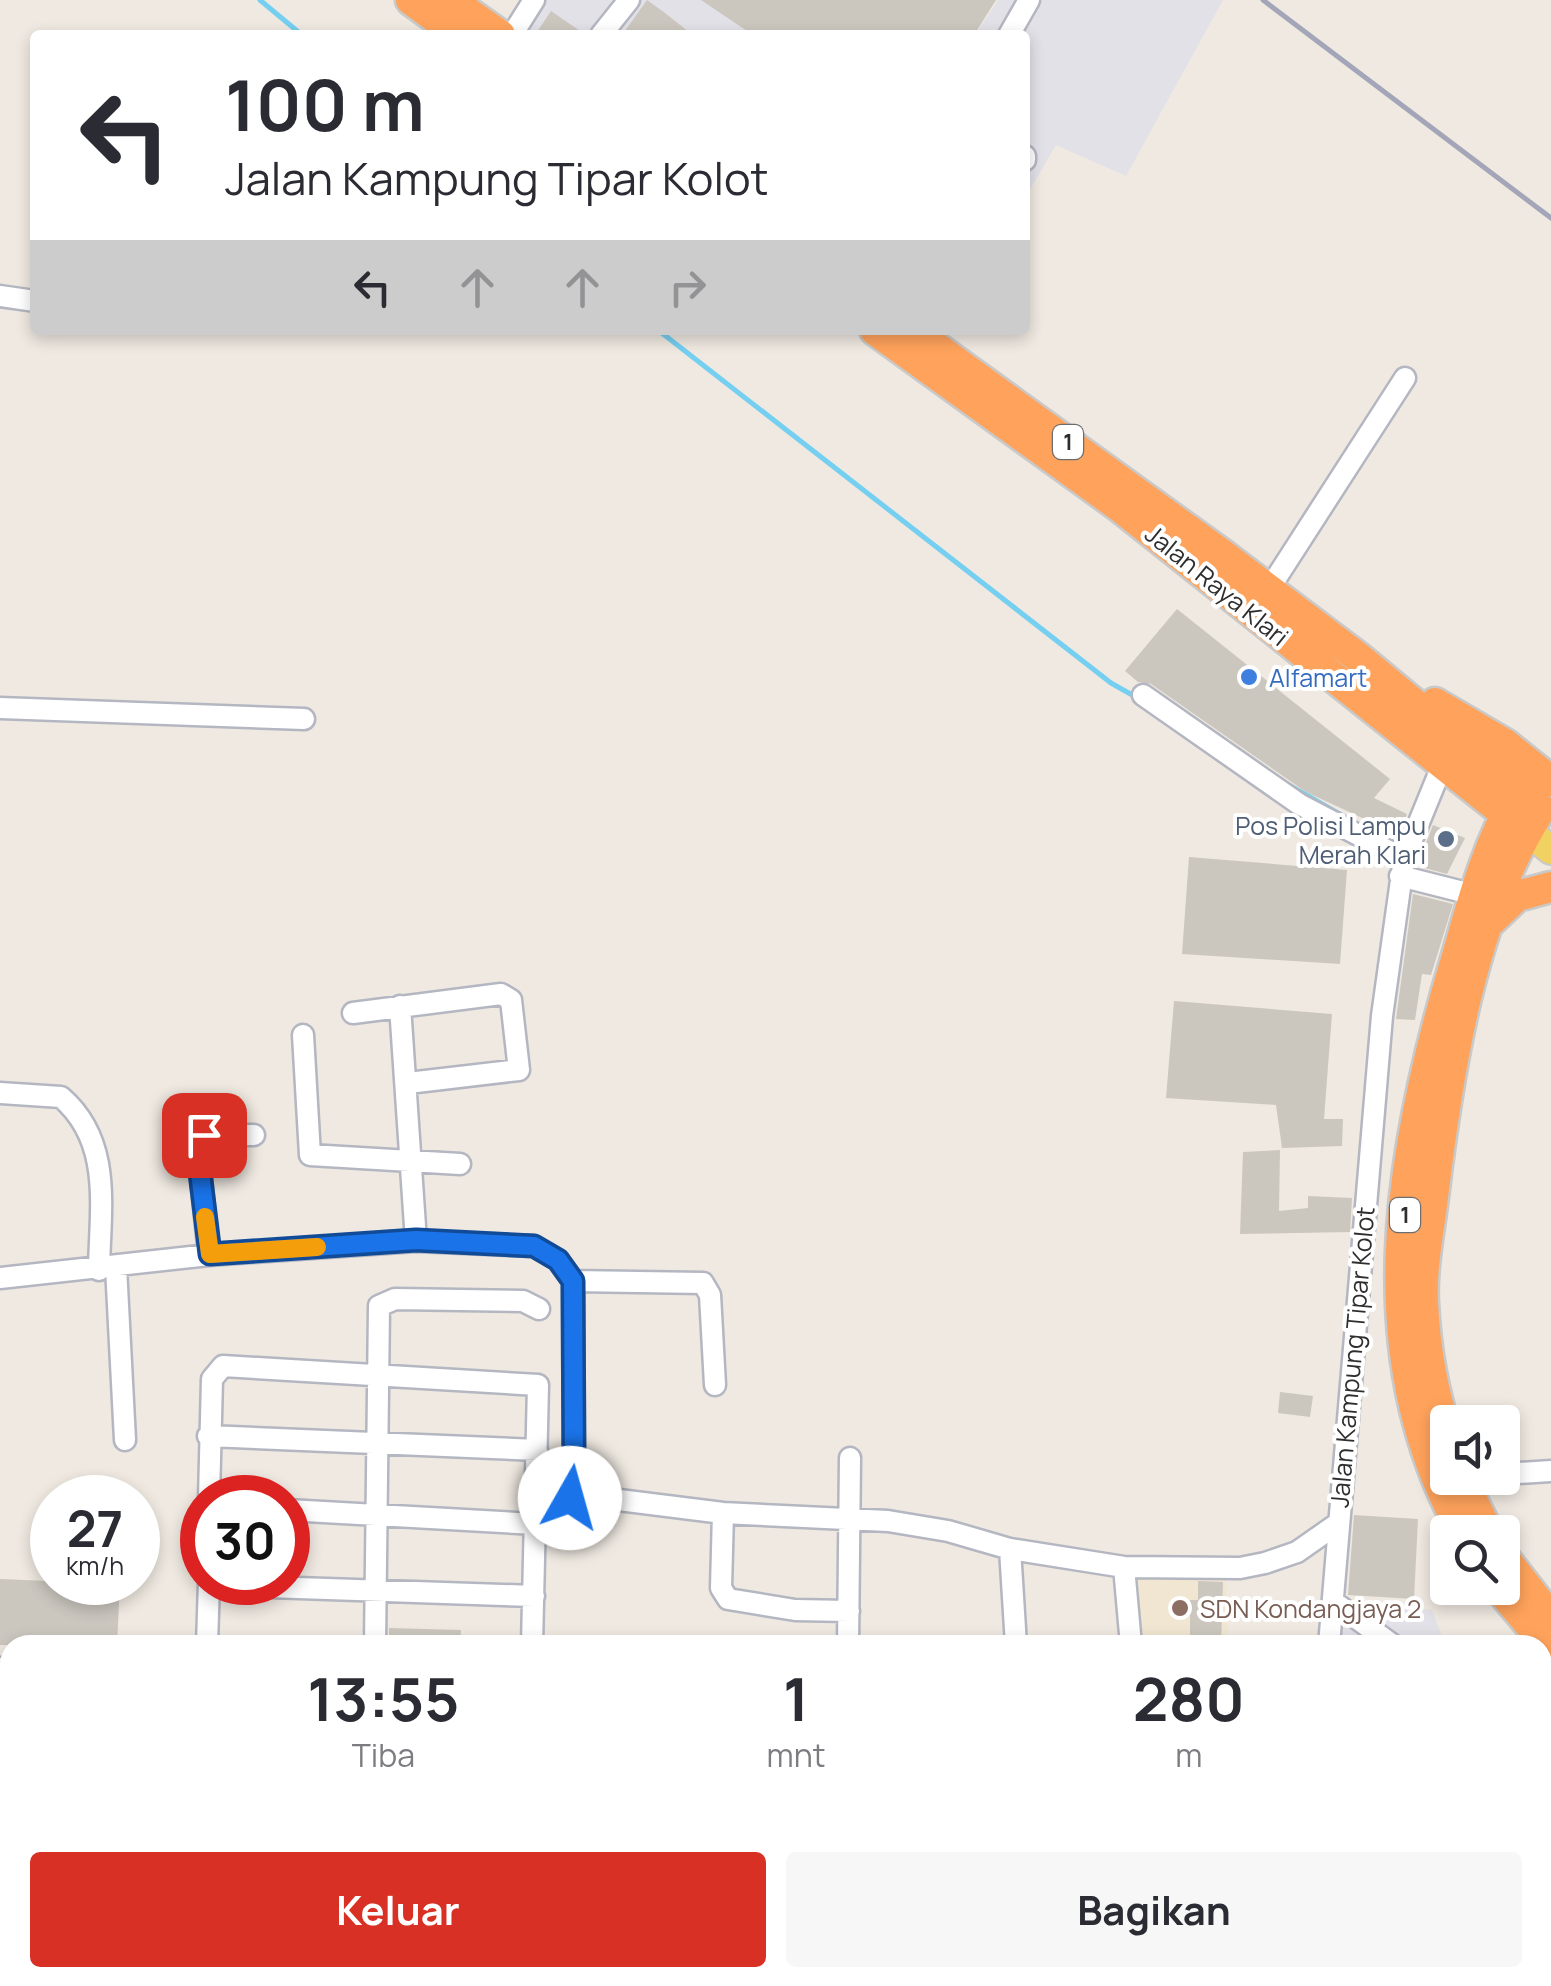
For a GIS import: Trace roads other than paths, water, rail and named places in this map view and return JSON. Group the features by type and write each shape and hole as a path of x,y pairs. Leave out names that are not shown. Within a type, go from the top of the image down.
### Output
{"highway":[{"path":"411,0 452,30"},
{"path":"450,0 493,30"},
{"name":"Jalan Raya Klari","path":"882,335 1120,507 1448,771 1535,814"},
{"name":"Jalan Raya Klari","path":"928,335 1359,658 1535,814"},
{"path":"1448,771 1474,814 1480,848 1475,895"},
{"name":"1","path":"1454,1515 1439,1485 1406,1380 1400,1274 1422,1090 1475,895 1535,814"},
{"name":"1","path":"1441,1405 1426,1337 1426,1257 1454,1050 1490,922 1535,814"},
{"path":"1490,922 1517,896 1551,887"},
{"path":"1520,1578 1551,1618"},
{"path":"1513,1605 1538,1635"}],"street":[{"path":"515,30 534,0"},
{"path":"606,30 629,0"},
{"path":"1012,30 1029,0"},
{"path":"0,296 30,300"},
{"path":"1269,589 1405,378"},
{"path":"1143,695 1299,804 1402,868 1475,895"},
{"path":"0,708 304,719"},
{"name":"Jalan Kampung Tipar Kolot","path":"310,1511 536,1513 585,1494 723,1513 850,1520 948,1531 1010,1549 1124,1567 1240,1568 1298,1552 1337,1524 1346,1473 1382,1016 1402,868 1448,771"},
{"path":"353,1013 508,996 521,1064 514,1074 408,1083"},
{"path":"400,1006 416,1240"},
{"path":"304,1035 310,1155 460,1164"},
{"path":"0,1093 61,1097 95,1141 100,1160 125,1440"},
{"path":"210,1254 198,1140 204,1135 254,1135"},
{"path":"0,1278 108,1269 210,1254 416,1240 534,1246 558,1260 573,1281 574,1469 585,1494"},
{"path":"573,1281 702,1283 710,1295 715,1384"},
{"path":"375,1635 379,1306 387,1300 523,1301 539,1309"},
{"path":"209,1475 212,1379 223,1366 538,1384 532,1635"},
{"path":"208,1436 537,1450"},
{"path":"848,1635 850,1458"},
{"path":"1520,1473 1551,1472"},
{"path":"723,1513 721,1588 728,1599 795,1610 849,1610"},
{"path":"1330,1635 1337,1524"},
{"path":"1010,1549 1015,1635"},
{"path":"1124,1567 1130,1635"},
{"path":"310,1586 534,1596"},
{"path":"1334,1602 1379,1635"},
{"path":"207,1635 209,1605"}],"waterway":[{"path":"260,0 296,30"},
{"path":"664,335 1111,683 1134,696"},
{"path":"1287,784 1343,816"}],"railway":[{"path":"1263,0 1551,218"}],"place":[{"name":"Alfamart","path":"1249,677"},
{"name":"Pos Polisi Lampu Merah Klari","path":"1446,839"},
{"name":"SDN Kondangjaya 2","path":"1180,1608"}]}
